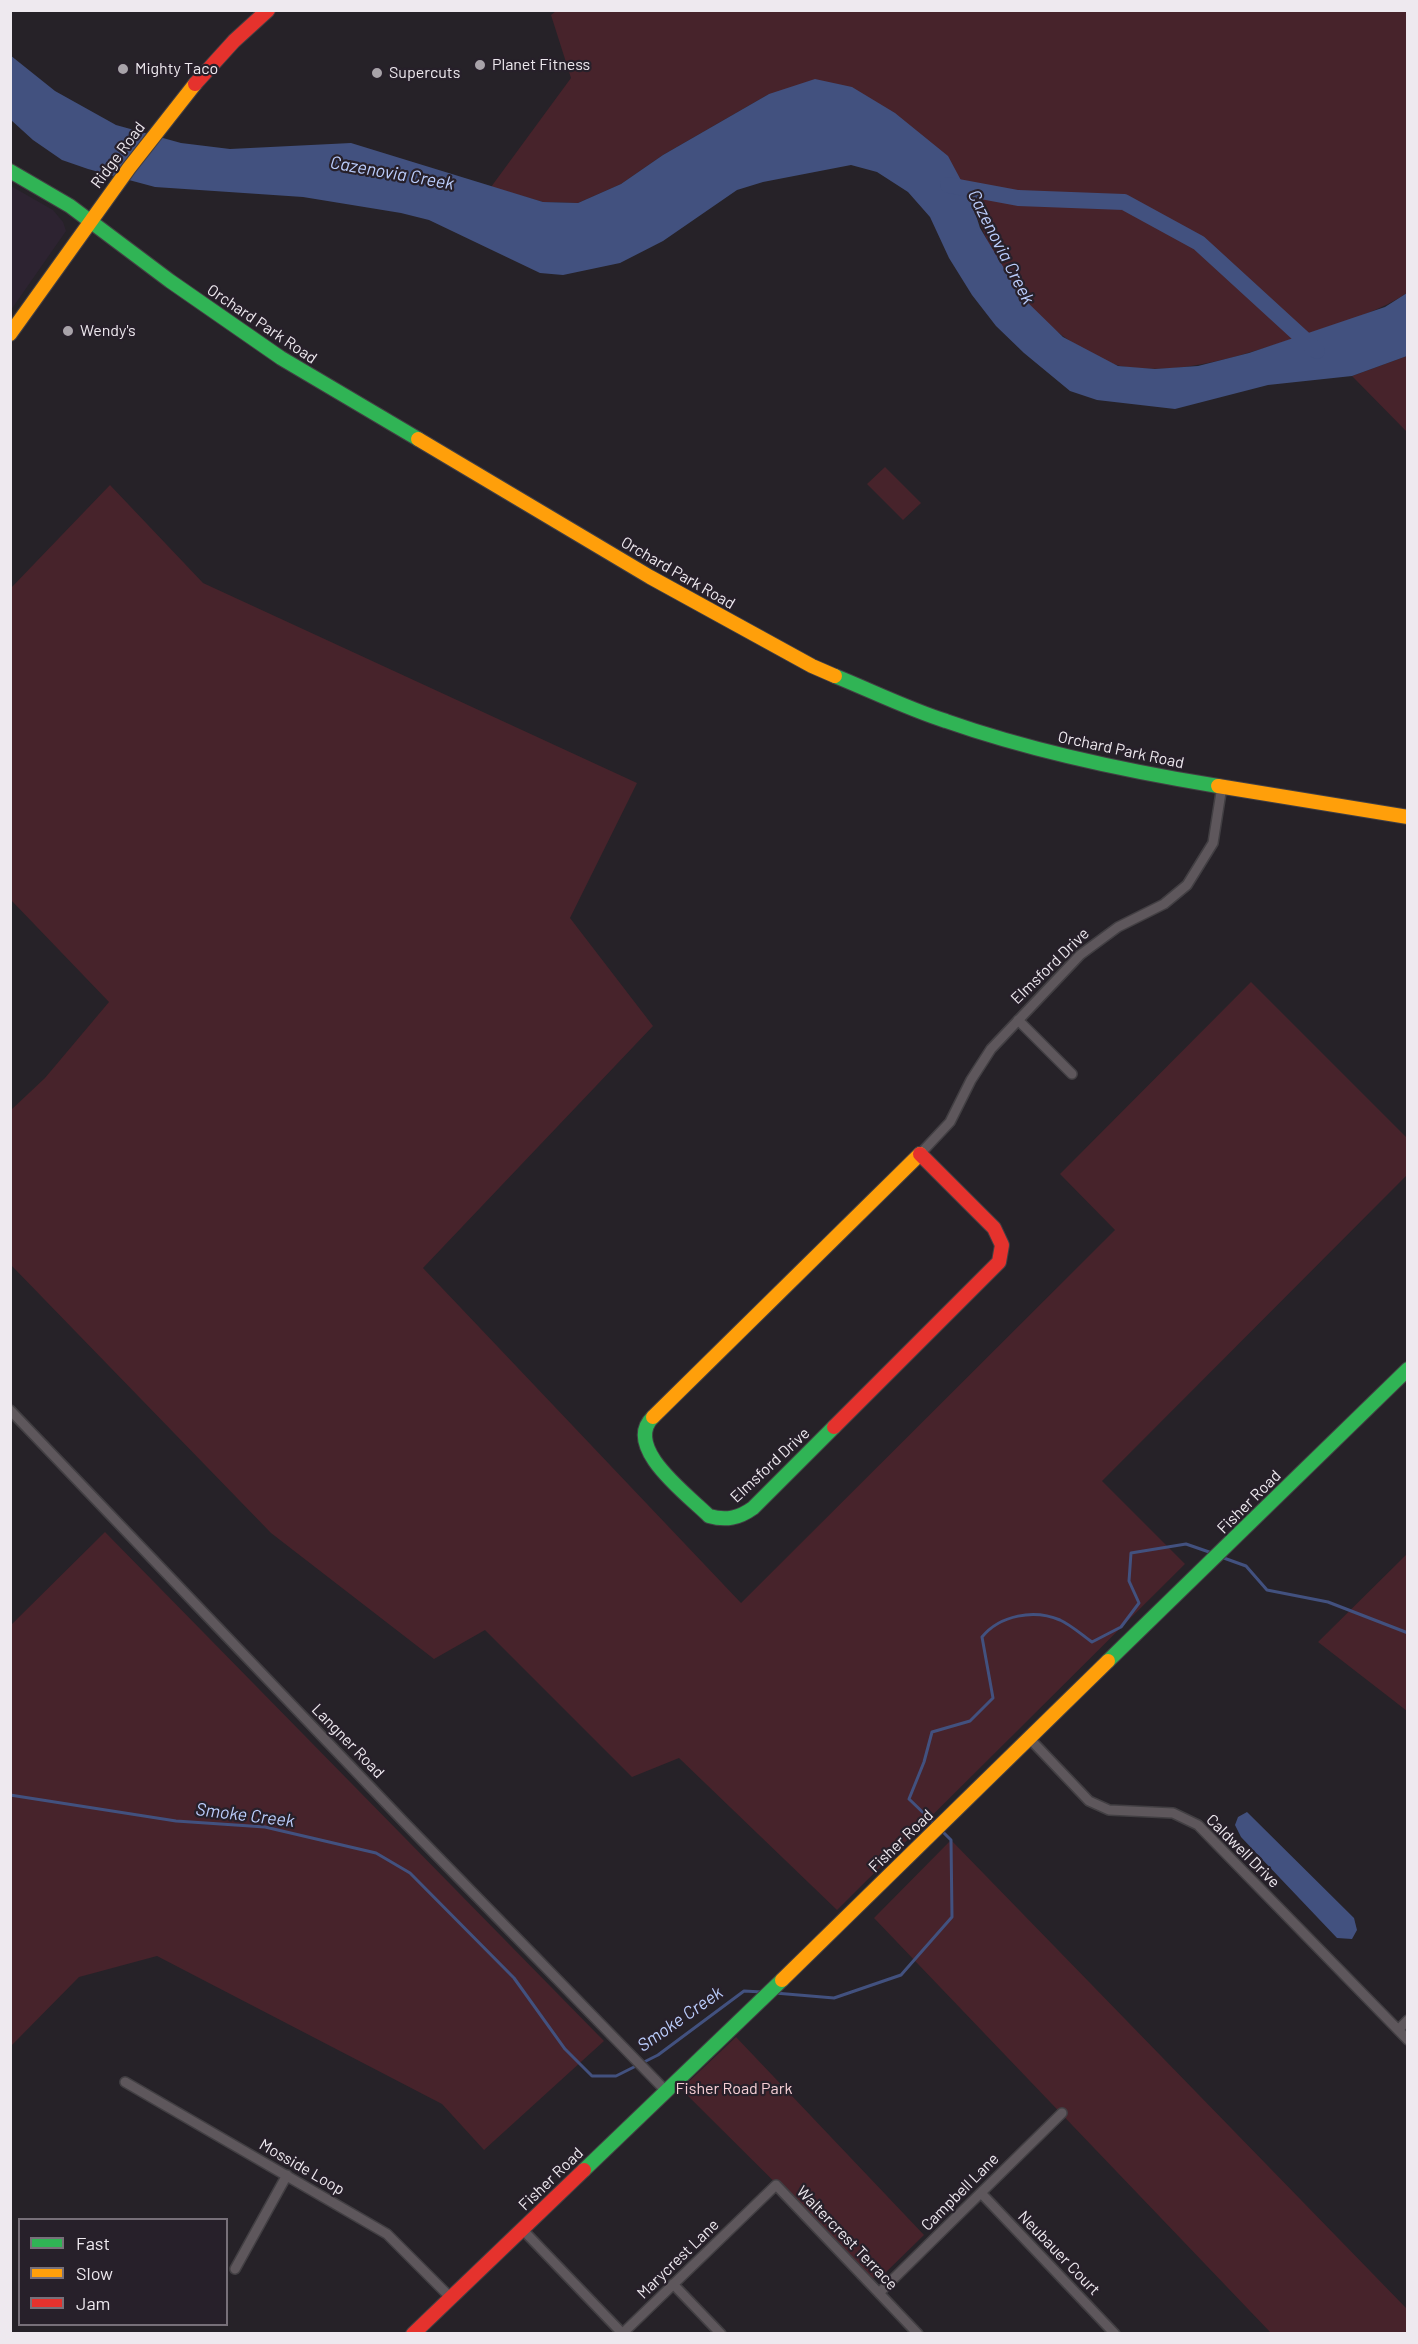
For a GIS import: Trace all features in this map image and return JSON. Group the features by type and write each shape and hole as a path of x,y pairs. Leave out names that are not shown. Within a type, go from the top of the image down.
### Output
{"street":[{"name":"Ridge Road","path":"10,334 111,191 163,123 221,52 268,10"},
{"name":"Orchard Park Road","path":"10,171 43,188 90,220 170,282 280,358 659,582 795,658 880,697 1001,740 1151,775 1407,817"},
{"name":"Elmsford Drive","path":"920,1154 994,1228 1002,1245 999,1262 753,1508 737,1518 718,1519 709,1516 650,1457 644,1442 647,1424 950,1122 981,1062 1018,1020 1098,940 1164,904 1187,885 1213,843 1222,786"},
{"path":"1018,1020 1072,1074"},
{"name":"Fisher Road","path":"413,2334 926,1840 1407,1369"},
{"name":"Langner Road","path":"10,1410 666,2091"},
{"name":"Caldwell Drive","path":"1030,1739 1089,1801 1109,1810 1173,1814 1198,1825 1407,2040"},
{"path":"1398,2030 1407,2020"},
{"name":"Mosside Loop","path":"125,2082 387,2234 450,2297"},
{"name":"Campbell Lane","path":"879,2293 1062,2113"},
{"path":"235,2269 286,2175"},
{"name":"Waltercrest Terrace","path":"754,2206 776,2185 918,2334"},
{"name":"Neubauer Court","path":"981,2193 1115,2334"},
{"name":"Marycrest Lane","path":"522,2229 622,2333 754,2206"},
{"path":"673,2284 721,2334"}],"shaded area":[{"path":"11,186 53,210 63,222 66,231 11,310"}],"green space":[{"path":"556,11 1407,11 1407,293 1350,320 1227,359 1163,369 1117,365 1073,343 1052,328 1034,310 1003,269 990,246 971,199 769,94 663,155 621,184 578,203 543,202 491,187 571,78 551,15"},
{"path":"1407,356 1407,432 1352,376"},
{"path":"885,467 921,503 903,520 867,484"},
{"path":"110,485 203,583 637,783 570,918 653,1026 423,1268 741,1603 1115,1230 1060,1174 1251,982 1407,1138 1407,1175 1102,1481 1185,1564 837,1910 679,1758 632,1777 485,1630 434,1659 271,1533 11,1265 11,1110 45,1078 109,1002 11,900 11,588"},
{"path":"105,1532 604,2041 484,2150 442,2104 157,1956 79,1977 11,2046 11,1625"},
{"path":"1407,1554 1407,1711 1318,1642"},
{"path":"951,1840 1407,2309 1407,2333 1271,2333 874,1918"},
{"name":"Fisher Road Park","path":"736,2037 924,2235 881,2277 871,2278 681,2089"}],"water":[{"path":"10,55 55,91 116,125 181,143 230,149 351,143 543,202 578,203 621,184 663,155 769,94 815,79 852,87 895,113 948,156 971,199 980,228 1020,295 1063,337 1118,366 1155,369 1198,366 1249,353 1385,307 1407,293 1407,356 1352,376 1268,385 1175,409 1097,400 1070,391 1024,353 996,326 972,295 949,258 930,217 908,192 877,172 851,165 763,182 737,190 663,241 620,263 563,275 540,273 429,220 401,213 303,197 155,187 62,160 33,140 11,120"},
{"path":"1247,1812 1354,1918 1357,1930 1352,1939 1337,1938 1241,1837 1235,1825 1238,1817"}],"waterway":[{"name":"Cazenovia Creek","path":"948,185 1018,198 1124,202 1199,243 1317,351"},
{"path":"936,1825 909,1799 924,1762 932,1732 970,1721 993,1698 982,1637 989,1630 1008,1619 1039,1615 1064,1622 1092,1642 1121,1627 1139,1603 1129,1581 1131,1553 1186,1544 1212,1553"},
{"path":"1221,1557 1246,1566 1267,1590 1328,1602 1408,1633"},
{"name":"Smoke Creek","path":"10,1795 176,1821 265,1827 376,1853 410,1873 514,1978 565,2049 592,2076 616,2076 658,2055 744,1991 762,1992"},
{"name":"Smoke Creek","path":"775,1993 834,1998 901,1975 952,1917 951,1840 941,1830"}],"traffic: fast":[{"path":"10,171 70,206 170,281 281,358 418,439"},
{"path":"835,676 932,716 1013,742 1115,767 1218,786"},
{"path":"1108,1661 1408,1369"},
{"path":"653,1417 646,1429 646,1442 661,1470 709,1516 721,1518 737,1516 753,1508 834,1427"},
{"path":"584,2170 782,1980"}],"traffic: slow":[{"path":"10,334 129,168 195,84"},
{"path":"418,439 650,577 812,666 835,676"},
{"path":"1218,786 1408,817"},
{"path":"653,1417 920,1154"},
{"path":"782,1980 1108,1661"}],"traffic: jam":[{"path":"195,84 234,41 268,10"},
{"path":"834,1427 999,1262 1002,1245 994,1228 920,1154"},
{"path":"413,2334 584,2170"}],"place":[{"name":"Planet Fitness","path":"480,65"},
{"name":"Mighty Taco","path":"123,69"},
{"name":"Supercuts","path":"377,73"},
{"name":"Wendy's","path":"68,331"}]}
